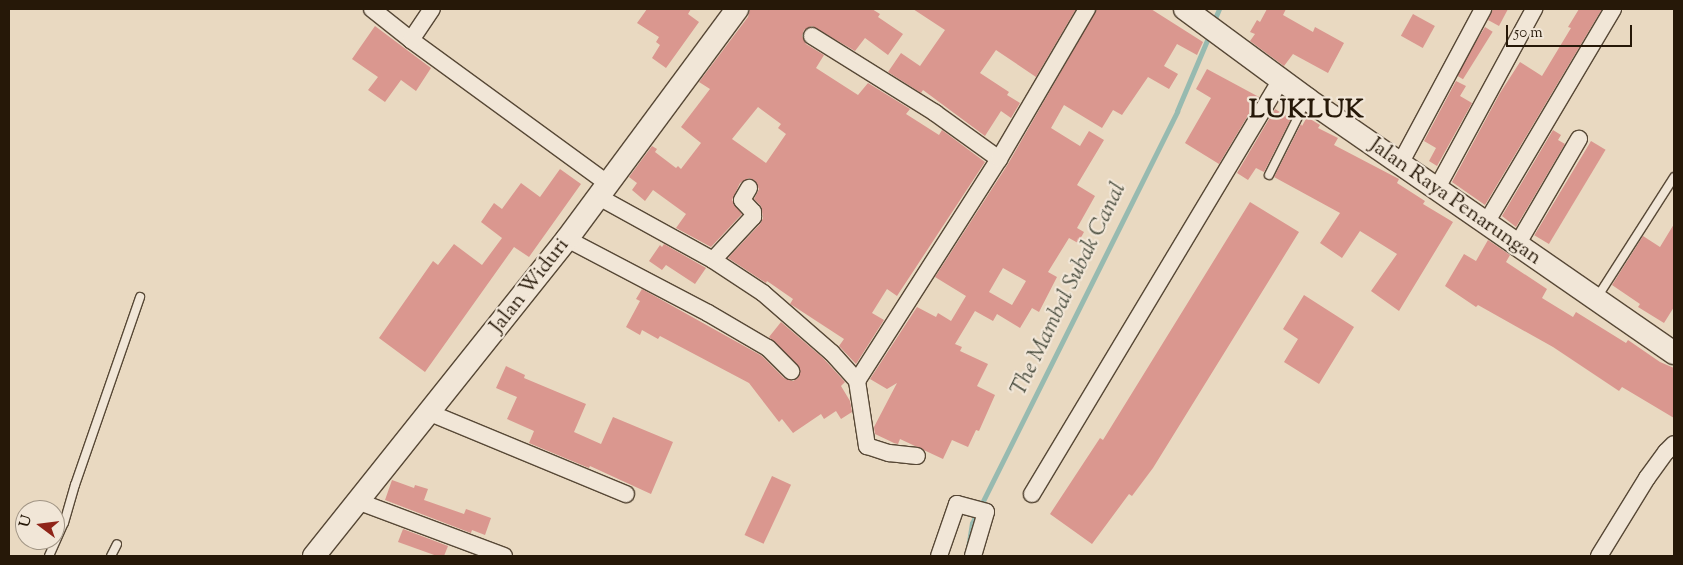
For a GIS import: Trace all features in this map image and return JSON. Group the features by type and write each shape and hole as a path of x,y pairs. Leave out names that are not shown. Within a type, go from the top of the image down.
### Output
{"street":[{"path":"372,9 602,190 713,260 778,306 832,353 857,381 867,446 889,453 917,456"},
{"path":"411,40 432,9"},
{"name":"Jalan Widuri","path":"314,556 567,239 737,9"},
{"path":"857,381 999,159 1087,9"},
{"path":"1400,164 1483,9"},
{"path":"1437,188 1534,9"},
{"path":"1486,223 1613,9"},
{"name":"Jalan Raya Penarungan","path":"1202,20 1306,99 1597,298 1674,353"},
{"path":"812,36 935,113 999,159"},
{"path":"1032,494 1281,80"},
{"path":"1517,245 1579,139"},
{"path":"713,260 753,217 753,212 742,200 749,188"},
{"path":"567,239 708,313 768,348 791,371"},
{"path":"430,413 626,494"},
{"path":"1600,556 1646,478 1674,444"},
{"path":"357,501 504,556"},
{"path":"939,556 957,504 986,512 973,556"}],"lane":[{"path":"1269,174 1306,99"},
{"path":"1597,298 1674,177"},
{"path":"48,556 64,523 75,485 140,297"},
{"path":"111,556 117,544"}],"building":[{"path":"647,9 691,9 688,14 699,22 666,68 652,58 660,45 656,42 659,37 637,23"},
{"path":"750,9 872,9 880,14 878,17 903,34 888,55 865,38 855,51 812,26 804,30 802,36 806,44 824,55 816,68 858,95 868,83 910,109 906,114 939,135 942,130 985,162 897,296 887,289 872,313 884,320 856,364 839,346 844,339 790,304 793,299 728,258 760,224 763,218 761,206 754,199 759,189 754,180 749,178 740,183 732,200 742,214 711,247 676,228 686,214 653,190 645,201 632,190 637,183 629,177 652,146 657,149 655,152 676,168 678,166 681,169 701,143 681,127 710,89 699,82 748,17","holes":["758,107 781,124 778,128 786,134 766,163 732,139"]},
{"path":"913,9 1076,9 1036,77 996,50 980,73 1009,92 1007,95 1020,103 1011,118 1001,111 985,136 923,90 921,93 888,72 901,53 920,66 945,30"},
{"path":"1097,9 1151,9 1203,42 1197,55 1177,44 1164,66 1178,74 1169,89 1148,77 1122,115 1113,110 1102,128 1064,105 1051,128 1080,146 1089,131 1104,140 1077,185 1095,196 1077,228 1084,232 1078,243 1069,238 1048,272 1057,277 1039,312 1032,308 1020,328 997,314 993,321 975,311 955,344 962,347 960,351 988,364 977,386 995,395 979,431 976,430 968,447 952,440 943,459 900,439 898,444 875,434 874,427 897,383 887,389 870,379 917,307 936,317 938,313 951,321 966,296 935,277 1008,164","holes":["1003,268 1026,281 1012,305 989,292"]},
{"path":"1267,9 1286,9 1283,15 1313,32 1315,27 1344,43 1328,73 1293,54 1284,66 1250,41 1255,34 1250,32 1257,20 1260,22"},
{"path":"1493,9 1508,9 1499,26 1488,20"},
{"path":"1579,9 1602,9 1485,205 1452,182 1500,93 1520,62 1542,76 1571,28 1568,27"},
{"path":"1413,14 1435,26 1423,48 1401,36"},
{"path":"375,26 431,68 416,91 401,80 385,102 368,90 378,77 352,59"},
{"path":"1485,27 1493,32 1463,79 1455,74"},
{"path":"1207,69 1259,97 1219,164 1185,143 1211,98 1196,89"},
{"path":"1456,81 1466,86 1460,96 1472,103 1437,166 1429,161 1436,148 1424,141"},
{"path":"1275,109 1291,119 1264,172 1256,168 1248,180 1237,173"},
{"path":"1307,117 1320,125 1318,128 1338,138 1334,145 1399,179 1397,183 1425,201 1423,204 1453,222 1399,311 1371,291 1397,254 1360,231 1342,258 1320,243 1340,213 1274,177 1301,124 1302,126"},
{"path":"1553,130 1561,135 1558,140 1565,144 1516,227 1502,216"},
{"path":"1591,141 1606,150 1549,244 1534,235"},
{"path":"560,169 581,184 529,257 514,247 425,372 379,338 433,261 438,265 454,244 482,265 502,238 481,222 494,203 502,209 521,183 540,197"},
{"path":"1250,202 1299,232 1153,468 1132,496 1129,494 1092,544 1050,514 1100,438 1103,440"},
{"path":"1674,224 1674,307 1664,323 1638,307 1640,304 1612,285 1643,236 1660,247"},
{"path":"1488,240 1510,255 1506,262 1547,289 1542,298 1573,317 1576,312 1626,343 1628,340 1660,362 1674,368 1674,418 1622,387 1619,391 1553,347 1478,305 1476,307 1445,286 1464,254 1476,261"},
{"path":"664,244 706,268 695,284 666,265 662,270 649,261 660,245 662,247"},
{"path":"642,289 762,356 784,378 793,381 798,378 800,368 769,337 781,322 823,358 845,382 841,386 850,401 852,412 841,419 836,411 824,419 821,414 793,433 782,419 779,422 749,383 660,336 658,339 642,330 640,335 626,327 640,301 636,299"},
{"path":"1304,295 1354,327 1319,384 1284,362 1298,339 1283,329"},
{"path":"506,366 525,375 524,378 586,404 574,432 601,444 613,417 673,442 651,494 590,466 589,468 529,443 534,431 507,419 517,397 496,388"},
{"path":"772,476 791,485 764,544 745,535"},
{"path":"392,480 414,488 415,485 428,489 424,500 464,514 466,509 491,518 485,535 472,530 471,533 385,500"},
{"path":"403,529 448,546 444,556 437,556 398,542"}],"waterway":[{"name":"The Mambal Subak Canal","path":"1216,16 1219,9"},
{"name":"The Mambal Subak Canal","path":"968,548 972,523 1177,111 1208,38"}],"district":[{"name":"LUKLUK","path":"1307,111"}]}
